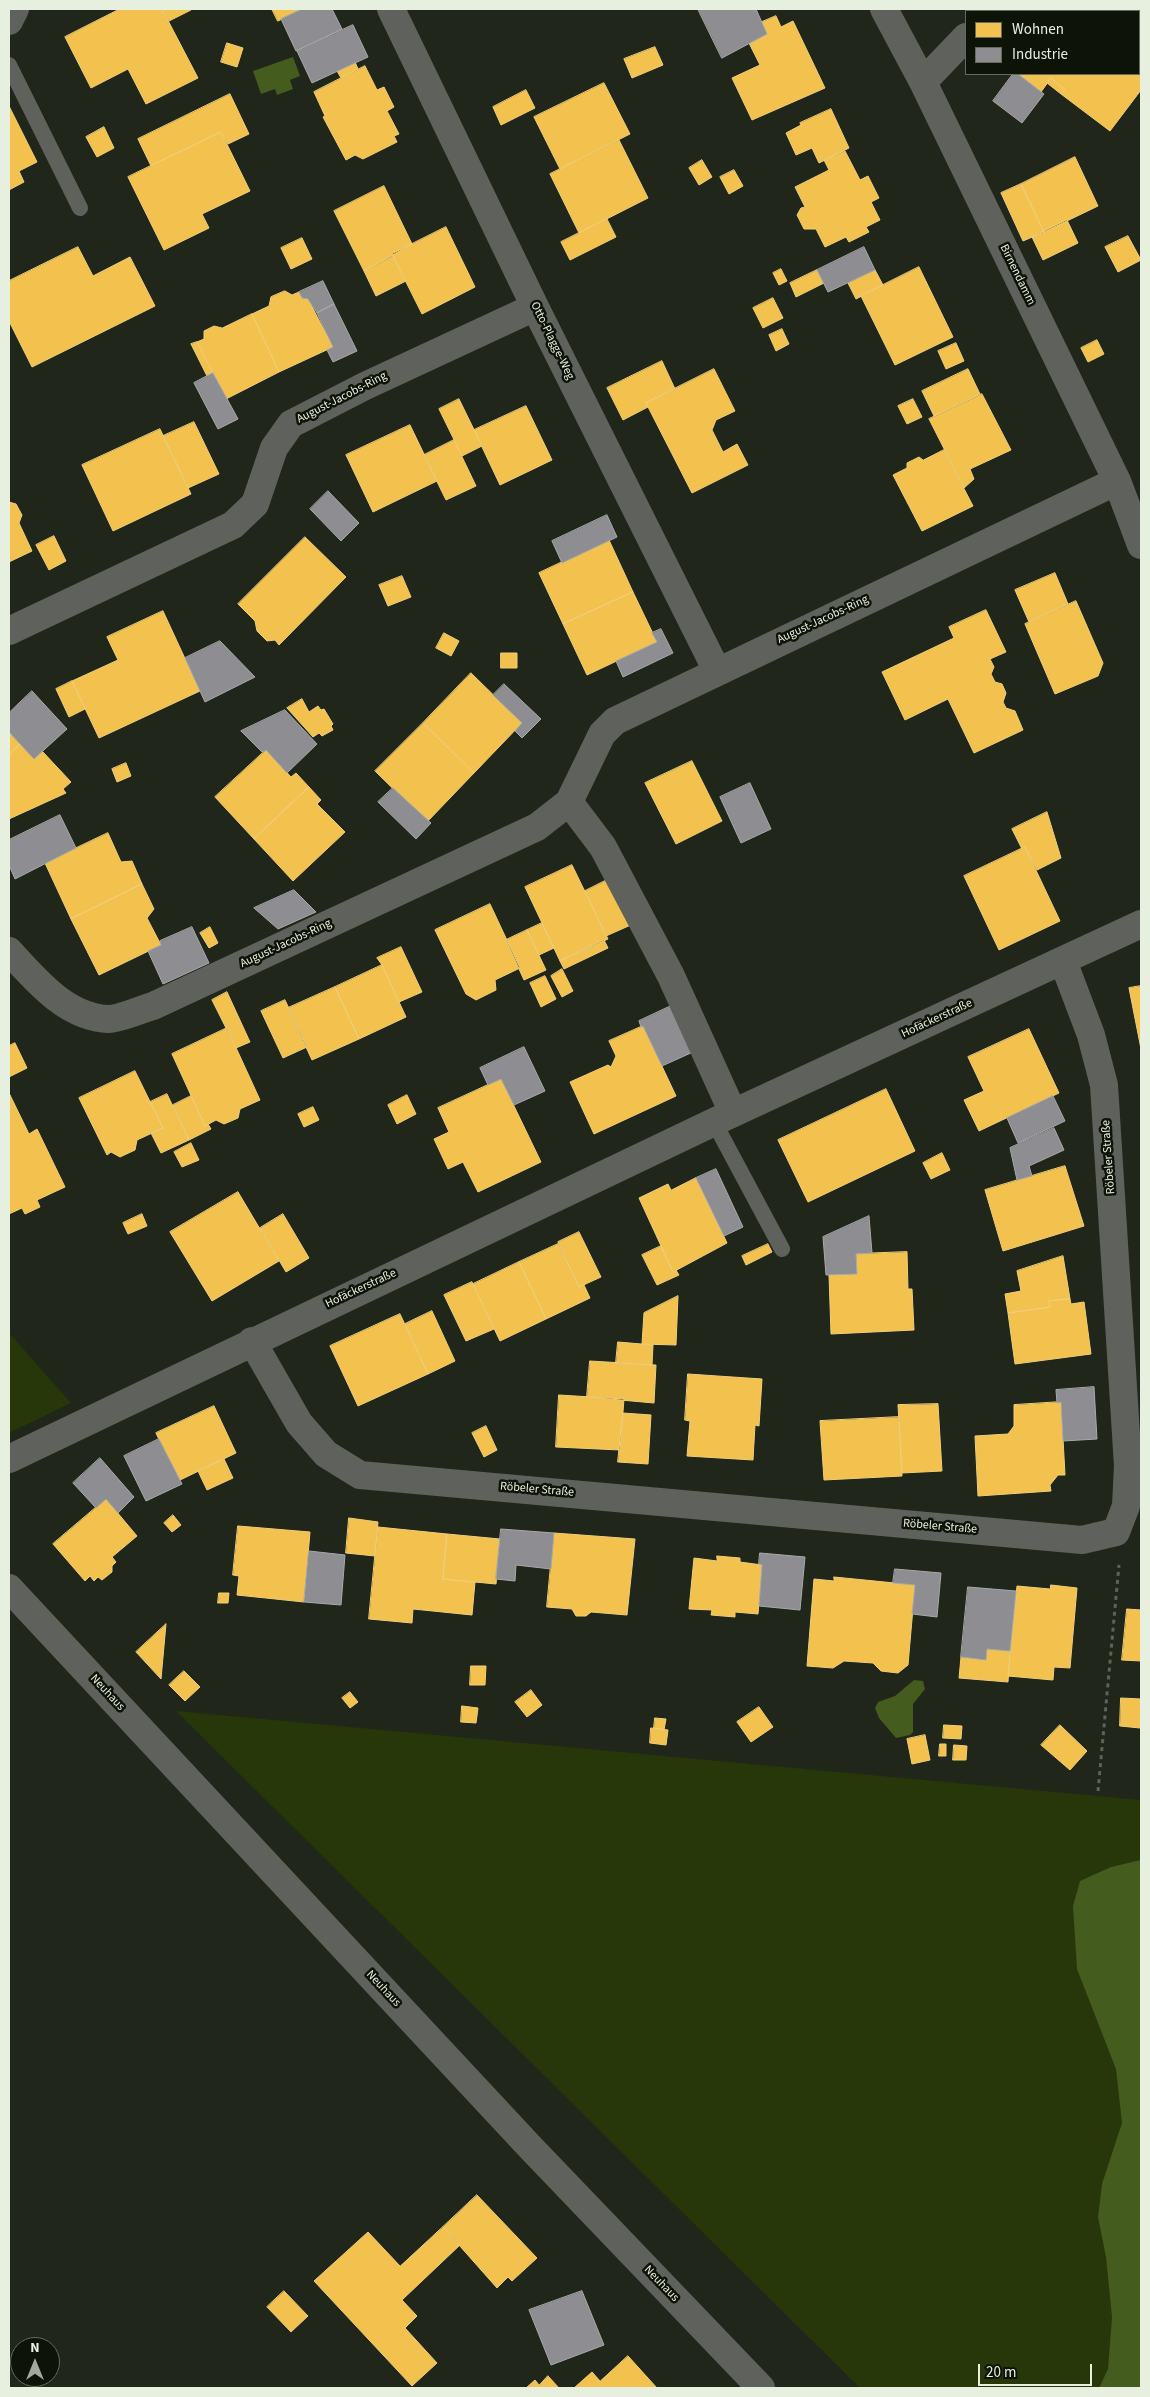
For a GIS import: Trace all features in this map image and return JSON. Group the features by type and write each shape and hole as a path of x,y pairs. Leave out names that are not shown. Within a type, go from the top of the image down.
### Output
{"street":[{"path":"9,21 15,9"},
{"name":"Otto-Plagge-Weg","path":"391,9 536,307 717,671"},
{"name":"Birnendamm","path":"884,9 923,82 1117,481 1141,545"},
{"path":"923,82 965,37"},
{"name":"August-Jacobs-Ring","path":"9,631 233,524 256,504 274,448 292,424 365,386 536,307"},
{"name":"August-Jacobs-Ring","path":"9,950 43,987 78,1012 110,1019 153,1006 537,827 569,802 602,734 615,721 1117,481"},
{"path":"569,802 603,847 671,976 724,1117"},
{"name":"Hofäckerstraße","path":"9,1458 724,1117 1141,924"},
{"name":"Röbeler Straße","path":"252,1341 299,1423 326,1454 360,1475 1082,1540 1116,1532 1126,1506 1128,1466 1104,1085 1091,1035 1063,961"},
{"name":"Neuhaus","path":"9,1588 523,2140 761,2388"}],"lane":[{"path":"9,65 80,208"},
{"path":"724,1117 782,1249"}],"path":[{"path":"1098,1791 1120,1554 1116,1532"}],"shaded area":[{"path":"293,57 300,76 290,80 293,89 277,95 275,89 261,94 253,71"},
{"path":"9,1333 71,1403 9,1433"},
{"path":"914,1680 923,1681 925,1689 913,1704 913,1732 910,1735 896,1738 879,1718 875,1708 878,1702 895,1696"},
{"path":"176,1711 1141,1800 1141,2388 860,2388"},
{"path":"1141,1860 1141,2388 1099,2388 1108,2369 1112,2317 1106,2257 1098,2217 1102,2184 1122,2123 1116,2069 1077,1969 1073,1906 1080,1881 1111,1867"}],"building: Wohnen":[{"path":"120,9 162,9 198,78 146,104 128,69 91,88 65,37"},
{"path":"162,9 190,9 191,10 169,21"},
{"path":"272,9 302,9 278,21"},
{"path":"1129,9 1141,9 1141,18 1140,10"},
{"path":"776,16 781,27 793,21 825,88 752,120 732,78 760,65 749,43 767,34 762,22"},
{"path":"227,43 243,48 237,67 221,62"},
{"path":"655,47 663,65 632,78 624,59"},
{"path":"355,62 358,69 341,78 337,71"},
{"path":"1141,64 1141,90 1110,131 1061,94 1065,90 1051,78 1041,92 1019,75 1140,75"},
{"path":"365,66 377,90 384,87 394,107 387,111 399,134 394,136 397,142 363,159 355,155 346,160 323,117 325,116 314,92"},
{"path":"1051,78 1065,90 1061,94 1047,83"},
{"path":"604,83 630,134 560,169 534,117"},
{"path":"526,90 535,108 501,125 493,107"},
{"path":"230,94 249,134 228,144 221,132 151,166 138,139"},
{"path":"9,106 37,162 19,171 24,182 9,190"},
{"path":"831,109 849,148 819,163 812,148 796,155 786,133 801,125 800,123"},
{"path":"104,127 114,148 97,157 86,137"},
{"path":"221,132 250,191 202,214 209,228 164,250 128,177"},
{"path":"619,140 648,198 579,233 550,174"},
{"path":"845,151 860,180 868,176 879,198 871,202 880,220 866,227 869,232 849,242 846,237 825,247 816,229 804,229 797,215 801,208 805,207 795,187 829,170 824,160"},
{"path":"1075,157 1098,206 1044,232 1021,184"},
{"path":"702,160 712,177 699,185 689,168"},
{"path":"734,170 743,186 729,194 720,177"},
{"path":"1021,184 1044,232 1023,241 1001,193"},
{"path":"384,186 412,244 364,271 334,211"},
{"path":"607,219 616,237 570,260 561,242"},
{"path":"1067,220 1078,243 1043,260 1032,237"},
{"path":"446,227 475,287 422,314 392,254"},
{"path":"1128,236 1141,260 1118,272 1105,247"},
{"path":"302,238 312,259 291,269 281,248"},
{"path":"78,247 93,276 130,257 155,306 32,367 9,321 9,281"},
{"path":"393,256 406,281 376,296 364,271"},
{"path":"919,267 953,337 895,365 861,296"},
{"path":"781,269 787,281 779,285 773,273"},
{"path":"817,270 824,283 796,297 790,283"},
{"path":"875,270 883,285 856,299 848,283"},
{"path":"285,291 292,295 299,292 302,298 308,299 333,347 279,372 252,314 269,306 271,297"},
{"path":"773,298 783,318 763,328 753,308"},
{"path":"252,314 279,372 226,399 197,342 204,339 204,331 214,326 222,328"},
{"path":"782,329 789,344 776,351 769,335"},
{"path":"1097,340 1104,354 1088,362 1081,348"},
{"path":"197,342 213,373 207,376 191,344"},
{"path":"956,343 964,361 946,369 938,351"},
{"path":"662,361 675,389 646,403 648,407 623,420 607,388"},
{"path":"714,369 735,411 716,420 712,430 723,452 737,444 748,465 692,493 646,403"},
{"path":"968,369 980,394 934,416 922,391"},
{"path":"982,394 1011,450 970,469 974,479 964,488 929,419"},
{"path":"459,399 482,446 462,456 439,409"},
{"path":"913,399 922,417 907,424 898,406"},
{"path":"526,406 552,460 500,485 474,430"},
{"path":"194,422 219,474 188,488 163,436"},
{"path":"410,425 437,481 373,512 346,455"},
{"path":"160,429 191,494 113,531 82,465"},
{"path":"454,440 476,486 446,500 424,455"},
{"path":"944,450 973,506 922,531 893,475 907,468 907,463 919,457 923,460"},
{"path":"9,502 16,504 22,515 19,523 32,551 9,562"},
{"path":"54,536 66,561 49,570 36,545"},
{"path":"305,537 346,577 279,645 275,640 267,641 257,631 255,621 238,604"},
{"path":"609,540 633,592 563,624 539,573"},
{"path":"1055,573 1068,604 1029,622 1015,590"},
{"path":"402,576 411,597 388,606 379,585"},
{"path":"633,592 657,642 587,675 563,624"},
{"path":"1076,601 1103,663 1098,676 1055,694 1025,624"},
{"path":"986,610 1006,652 990,659 994,667 991,674 995,682 1002,684 1006,693 1003,702 1006,708 1015,711 1023,730 974,753 948,699 905,720 882,672 954,638 949,627"},
{"path":"163,611 200,691 99,738 72,681 118,660 107,637"},
{"path":"444,633 459,641 451,656 436,648"},
{"path":"501,653 517,653 517,668 501,668"},
{"path":"471,673 522,723 474,773 423,723"},
{"path":"72,681 85,709 69,717 56,689"},
{"path":"302,699 309,712 318,706 321,710 324,709 333,724 331,726 333,730 322,736 319,733 313,737 287,708"},
{"path":"423,723 474,773 427,822 375,771"},
{"path":"9,732 20,744 9,755"},
{"path":"20,744 34,759 42,751 71,782 63,789 66,793 9,819 9,755"},
{"path":"266,750 291,777 296,773 309,787 254,839 215,797"},
{"path":"692,761 722,821 676,844 645,783"},
{"path":"126,763 131,776 117,782 112,769"},
{"path":"309,787 321,800 317,804 345,832 293,881 254,839"},
{"path":"1047,812 1061,858 1037,870 1025,847 1022,849 1012,829"},
{"path":"108,833 121,862 132,861 142,884 71,919 45,863"},
{"path":"1025,847 1060,921 999,950 964,876"},
{"path":"572,865 608,939 560,961 525,887"},
{"path":"611,878 633,924 606,936 585,891"},
{"path":"142,884 154,909 147,918 161,945 99,975 71,919"},
{"path":"490,904 520,968 495,980 496,990 476,1000 466,994 435,930"},
{"path":"542,923 554,948 539,955 527,930"},
{"path":"210,927 218,943 209,948 200,933"},
{"path":"527,930 546,970 524,980 506,940"},
{"path":"604,940 608,948 564,969 560,961"},
{"path":"401,947 422,992 399,1002 377,958"},
{"path":"382,965 406,1017 359,1039 335,987"},
{"path":"562,969 573,991 562,997 551,976"},
{"path":"545,976 556,999 541,1007 530,983"},
{"path":"1141,986 1141,1049 1129,988"},
{"path":"335,987 359,1039 312,1060 288,1008"},
{"path":"227,992 250,1042 236,1048 212,1000"},
{"path":"285,1000 307,1047 283,1058 261,1011"},
{"path":"643,1026 676,1096 594,1134 570,1082 608,1065 611,1067 616,1056 609,1041"},
{"path":"227,1028 260,1100 240,1109 238,1118 224,1124 216,1120 205,1126 172,1054"},
{"path":"1029,1029 1059,1093 979,1131 964,1100 984,1091 968,1057"},
{"path":"15,1043 27,1068 9,1077 9,1046"},
{"path":"135,1071 163,1128 137,1140 135,1150 120,1157 111,1152 107,1155 79,1098"},
{"path":"501,1079 541,1162 478,1192 463,1162 448,1169 434,1139 449,1132 438,1108"},
{"path":"886,1089 915,1151 808,1202 778,1140"},
{"path":"167,1094 189,1140 161,1153 151,1133 163,1128 150,1102"},
{"path":"10,1095 29,1134 37,1129 65,1187 37,1200 40,1207 25,1214 22,1208 9,1214"},
{"path":"407,1095 416,1114 397,1124 388,1105"},
{"path":"191,1096 205,1126 208,1124 211,1129 189,1140 173,1105"},
{"path":"313,1107 319,1120 304,1127 298,1114"},
{"path":"191,1143 199,1160 182,1167 174,1152"},
{"path":"942,1153 950,1170 931,1179 923,1163"},
{"path":"1065,1166 1084,1226 1003,1251 985,1190"},
{"path":"696,1178 727,1243 673,1272 639,1198 668,1184 671,1190"},
{"path":"238,1192 279,1261 212,1301 170,1232"},
{"path":"142,1214 147,1226 128,1234 123,1223"},
{"path":"283,1214 309,1258 286,1272 260,1228"},
{"path":"579,1232 601,1277 579,1287 558,1242"},
{"path":"558,1244 579,1287 584,1285 590,1298 546,1319 519,1262"},
{"path":"768,1244 772,1252 746,1265 742,1256"},
{"path":"661,1246 673,1272 676,1270 679,1275 657,1285 642,1255"},
{"path":"907,1252 908,1289 912,1289 914,1330 831,1334 829,1275 857,1274 856,1254"},
{"path":"1063,1256 1070,1299 1049,1301 1050,1307 1008,1313 1005,1294 1021,1291 1017,1271"},
{"path":"519,1262 546,1319 500,1341 473,1284"},
{"path":"472,1282 494,1329 466,1341 444,1295"},
{"path":"678,1296 676,1345 642,1344 644,1313"},
{"path":"1070,1299 1071,1304 1084,1302 1091,1354 1015,1364 1008,1313 1050,1307 1049,1301"},
{"path":"432,1311 455,1361 428,1374 405,1324"},
{"path":"400,1314 428,1374 358,1406 330,1346"},
{"path":"618,1342 653,1345 652,1365 616,1363"},
{"path":"590,1361 656,1365 654,1403 587,1397"},
{"path":"688,1374 762,1379 759,1426 755,1425 753,1460 687,1456 690,1421 685,1420"},
{"path":"559,1395 624,1399 620,1450 556,1447"},
{"path":"1061,1402 1065,1475 1058,1475 1050,1485 1051,1491 978,1496 975,1436 1008,1434 1014,1426 1014,1405"},
{"path":"938,1404 942,1471 902,1473 898,1405"},
{"path":"214,1406 236,1453 178,1481 156,1433"},
{"path":"623,1413 651,1415 648,1464 618,1462"},
{"path":"899,1417 902,1476 824,1480 820,1421"},
{"path":"486,1426 497,1450 484,1457 472,1433"},
{"path":"224,1459 233,1478 207,1490 198,1471"},
{"path":"106,1499 137,1536 112,1557 116,1562 112,1566 112,1572 102,1580 98,1577 94,1581 90,1576 85,1581 53,1544"},
{"path":"173,1515 181,1525 172,1532 164,1523"},
{"path":"349,1518 378,1522 375,1556 346,1553"},
{"path":"238,1526 310,1532 304,1602 237,1595 239,1576 233,1575"},
{"path":"378,1527 447,1534 443,1579 475,1582 472,1615 413,1609 412,1623 369,1619"},
{"path":"554,1533 635,1539 627,1615 591,1612 586,1616 576,1616 572,1609 547,1607"},
{"path":"447,1534 500,1539 496,1584 443,1579"},
{"path":"717,1556 740,1558 740,1562 762,1565 758,1614 735,1612 735,1617 711,1615 712,1610 689,1609 694,1558 717,1561"},
{"path":"834,1577 915,1585 908,1665 898,1673 881,1671 873,1663 844,1661 833,1668 807,1666 814,1579 834,1581"},
{"path":"1051,1585 1077,1588 1070,1668 1054,1667 1053,1680 1008,1676 1017,1586 1050,1589"},
{"path":"219,1593 229,1593 228,1603 218,1603"},
{"path":"1127,1609 1141,1610 1141,1661 1122,1660"},
{"path":"166,1624 161,1679 136,1652"},
{"path":"987,1649 1010,1651 1008,1682 959,1678 961,1657 986,1660"},
{"path":"471,1666 486,1666 485,1685 470,1685"},
{"path":"184,1671 200,1687 185,1701 169,1685"},
{"path":"531,1690 542,1705 527,1717 515,1702"},
{"path":"350,1692 358,1702 350,1708 342,1698"},
{"path":"1121,1698 1141,1699 1140,1728 1120,1726"},
{"path":"462,1706 478,1708 476,1723 461,1722"},
{"path":"759,1707 773,1727 751,1742 737,1722"},
{"path":"655,1718 666,1719 664,1730 654,1728"},
{"path":"944,1725 962,1726 961,1739 943,1738"},
{"path":"1060,1725 1087,1751 1070,1770 1041,1745"},
{"path":"651,1728 668,1730 666,1745 650,1743"},
{"path":"925,1735 930,1760 912,1764 907,1739"},
{"path":"940,1744 946,1744 946,1756 939,1756"},
{"path":"954,1745 967,1746 966,1760 953,1760"},
{"path":"477,2195 537,2258 512,2281 508,2277 497,2288 443,2227"},
{"path":"443,2227 460,2245 402,2300 417,2316 405,2328 437,2363 412,2386 314,2281 368,2232 400,2266"},
{"path":"284,2291 308,2316 291,2332 267,2307"},
{"path":"628,2356 657,2388 574,2388 592,2372 600,2381"},
{"path":"548,2376 559,2388 526,2388 535,2380 539,2385"}],"building: Industrie":[{"path":"302,9 332,9 342,29 296,51 281,19"},
{"path":"698,9 756,9 767,34 722,58"},
{"path":"353,25 368,57 312,83 297,51"},
{"path":"1012,75 1019,75 1044,94 1022,123 993,101"},
{"path":"864,247 875,270 828,292 817,270"},
{"path":"323,281 334,304 317,313 308,299 302,298 299,292"},
{"path":"334,304 357,351 333,362 327,350 333,347 317,313"},
{"path":"213,373 238,419 218,429 194,383"},
{"path":"328,491 359,523 341,541 310,509"},
{"path":"607,515 617,537 562,563 552,541"},
{"path":"661,629 673,653 623,677 616,661 657,642 652,633"},
{"path":"220,641 255,677 205,702 185,658"},
{"path":"504,684 541,719 522,738 515,731 522,723 493,695"},
{"path":"32,691 67,729 34,759 9,732 9,713"},
{"path":"285,710 317,744 287,773 266,750 262,752 241,731"},
{"path":"750,783 771,829 741,843 720,797"},
{"path":"393,788 431,823 416,839 378,802"},
{"path":"60,815 76,848 15,879 9,865 9,840"},
{"path":"294,890 316,912 278,929 254,908"},
{"path":"192,927 209,963 163,984 148,951 161,945 160,941"},
{"path":"671,1006 693,1052 662,1066 639,1021"},
{"path":"524,1047 545,1091 514,1105 501,1079 488,1085 480,1068"},
{"path":"1053,1096 1065,1121 1018,1143 1007,1118"},
{"path":"1054,1128 1064,1150 1029,1166 1032,1176 1017,1180 1010,1148"},
{"path":"716,1169 743,1227 724,1236 696,1178"},
{"path":"869,1216 872,1253 856,1254 857,1274 826,1275 823,1237"},
{"path":"1094,1387 1097,1439 1063,1441 1061,1402 1057,1403 1056,1390"},
{"path":"159,1439 182,1484 146,1501 124,1456"},
{"path":"100,1458 134,1497 118,1513 106,1499 96,1508 73,1483"},
{"path":"501,1529 554,1533 551,1569 516,1565 515,1581 496,1579"},
{"path":"309,1551 345,1555 341,1605 304,1602"},
{"path":"760,1553 805,1557 800,1610 759,1606 762,1565 759,1564"},
{"path":"895,1569 941,1573 937,1617 912,1614 915,1585 893,1583"},
{"path":"968,1587 1016,1591 1010,1651 987,1649 986,1660 961,1657"},
{"path":"582,2291 604,2345 551,2365 529,2310"}]}
